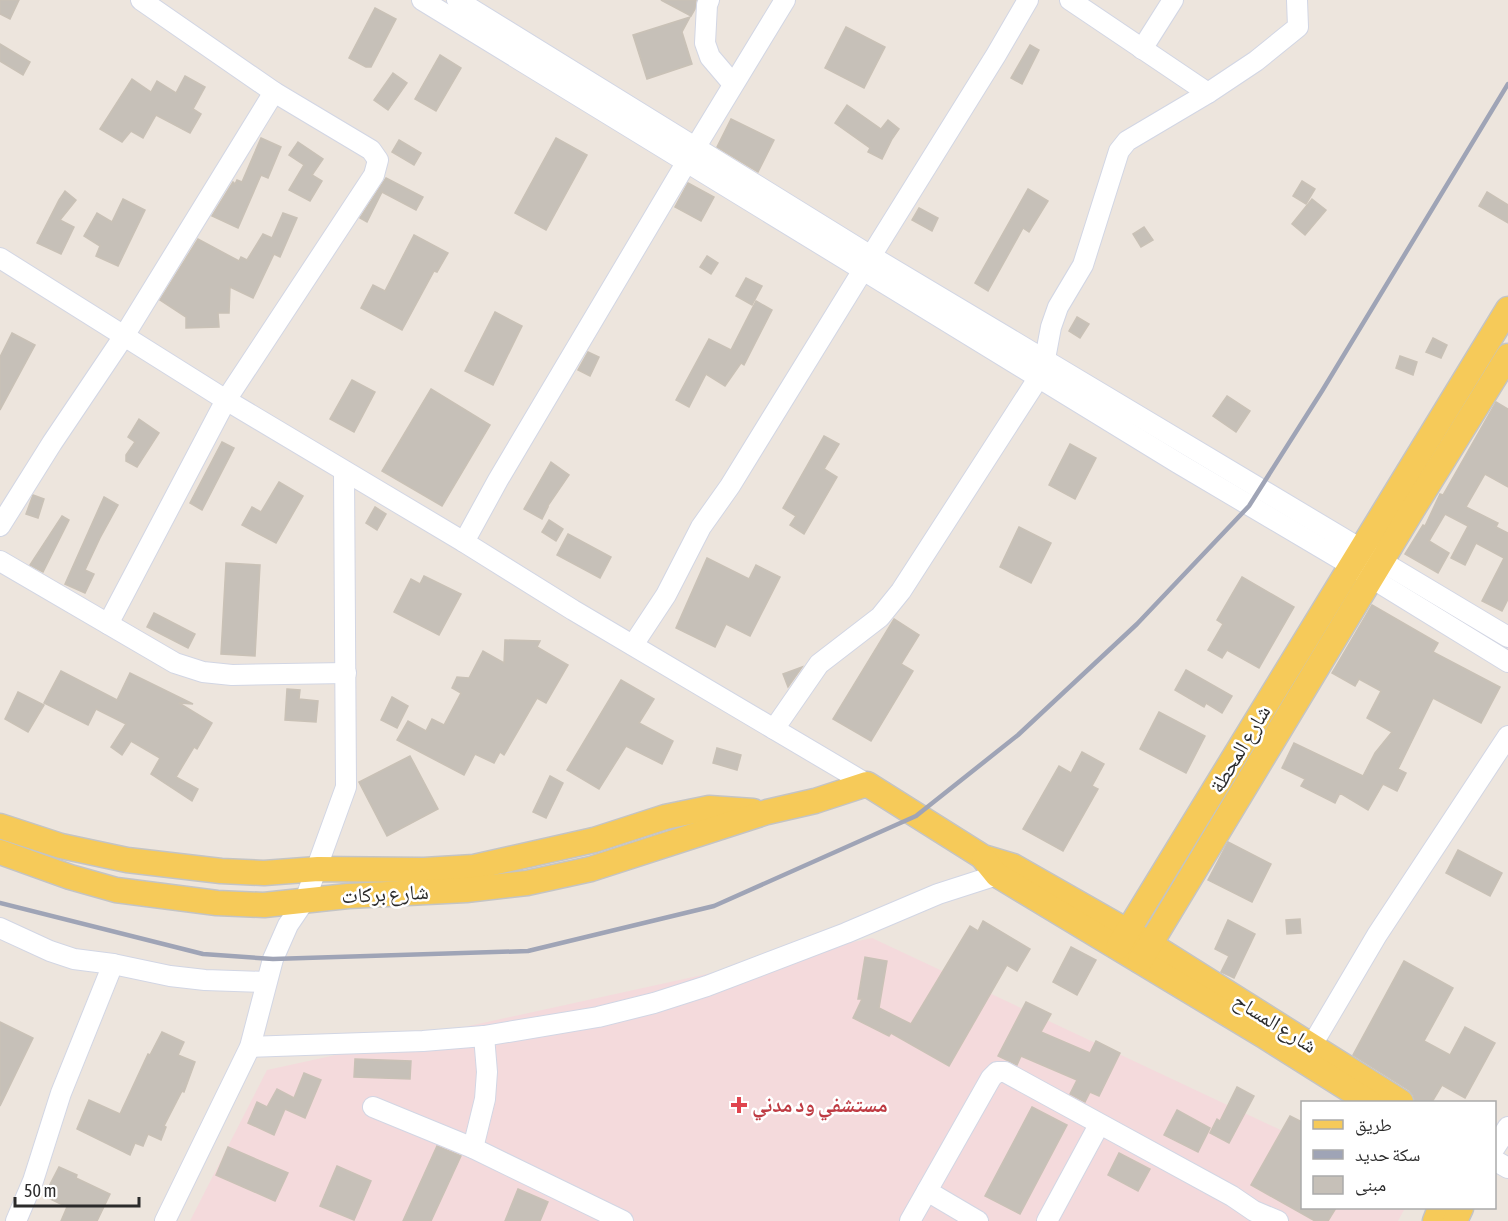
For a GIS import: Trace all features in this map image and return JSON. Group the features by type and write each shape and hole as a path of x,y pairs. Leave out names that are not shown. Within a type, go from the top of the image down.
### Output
{"main road":[{"path":"1366,563 1508,309"},
{"path":"1366,563 1508,356"},
{"name":"شارع المحطة","path":"1123,940 1366,563"},
{"name":"شارع المحطة","path":"1145,952 1366,563"},
{"path":"867,784 998,866 1145,952"},
{"name":"شارع بركات","path":"0,852 70,877 116,890 217,903 264,905 348,896 466,890 527,883 591,869 767,812 814,801 867,784"},
{"name":"شارع بركات","path":"0,826 61,846 127,860 221,871 264,873 474,867 594,840 665,817 709,808 767,812"},
{"name":"شارع المساح","path":"1145,952 1312,1045 1399,1101"},
{"name":"شارع المساح","path":"1145,952 1368,1101"}],"street":[{"path":"108,624 226,400 374,175 378,160 371,150 274,92 141,0"},
{"path":"422,0 691,155 1366,563 1508,637"},
{"path":"457,0 691,155"},
{"path":"709,0 705,44 710,57 733,84"},
{"path":"464,542 498,480 785,0"},
{"path":"633,645 666,595 701,527 730,486 1028,0"},
{"path":"1070,0 1208,93"},
{"path":"1142,49 1173,0"},
{"path":"774,729 819,664 880,617 901,591 1042,368 1058,307 1083,265 1119,151 1127,141 1208,93 1256,61 1298,27 1298,0"},
{"path":"0,526 124,336 274,92"},
{"path":"0,258 226,400 867,784"},
{"path":"165,1221 250,1047 273,959 288,925 305,900 318,870 346,787 344,471"},
{"path":"0,561 175,663 203,672 232,675 346,673"},
{"path":"1366,563 1508,662"},
{"path":"1312,1045 1377,934 1508,736"},
{"path":"250,1047 423,1041 484,1036 598,1017 654,1003 707,986 835,937 998,866"},
{"path":"0,928 62,956 182,977 266,982"},
{"path":"16,1221 33,1181 61,1093 113,964"},
{"path":"472,1148 485,1099 487,1072 484,1036"},
{"path":"910,1221 991,1078 997,1072 1005,1072 1232,1196 1254,1211 1278,1221"},
{"path":"373,1107 472,1148 623,1221"},
{"path":"1047,1221 1099,1125"},
{"path":"1496,1146 1508,1127"},
{"path":"927,1191 978,1221"}],"shaded area":[{"name":"مستشفي ود مدني","path":"872,938 1301,1140 1301,1209 1404,1209 1398,1221 190,1221 267,1070"}],"building":[{"path":"0,0 19,0 10,19 0,14"},
{"path":"661,0 696,0 695,9 691,16"},
{"path":"375,8 396,19 371,67 366,67 349,58"},
{"path":"690,17 682,32 692,64 647,79 633,35"},
{"path":"846,27 885,47 864,88 825,68"},
{"path":"0,44 30,62 23,75 0,61"},
{"path":"1030,45 1039,50 1022,84 1011,78"},
{"path":"440,55 461,68 436,111 415,99"},
{"path":"393,73 407,83 388,110 374,100"},
{"path":"185,76 205,87 193,109 201,114 190,133 156,115 143,138 131,131 122,142 100,129 132,79 151,92 157,81 176,93"},
{"path":"847,105 881,129 888,120 899,129 882,159 868,152 870,148 835,123"},
{"path":"731,119 774,140 758,172 717,147"},
{"path":"261,138 281,147 268,178 261,175 238,228 212,216 233,182 235,184 237,180 242,182"},
{"path":"556,138 587,155 546,230 515,213"},
{"path":"399,140 421,153 414,165 392,152"},
{"path":"298,142 323,159 312,175 322,181 310,201 289,190 304,165 289,155"},
{"path":"386,178 423,197 416,210 382,192 367,222 360,218"},
{"path":"1302,181 1315,189 1306,204 1293,196"},
{"path":"688,183 714,197 701,221 675,207"},
{"path":"1028,189 1048,201 1029,232 1023,228 988,291 975,283"},
{"path":"65,191 76,200 60,220 74,227 61,254 37,243"},
{"path":"1487,192 1508,205 1508,223 1479,206"},
{"path":"123,199 145,210 118,266 96,256 100,246 84,236 97,213 112,222"},
{"path":"1312,199 1326,210 1305,235 1292,224"},
{"path":"919,208 938,218 932,231 912,220"},
{"path":"283,213 297,218 280,257 274,254 253,298 230,287 229,313 218,313 219,327 186,328 186,317 160,300 198,239 239,261 241,257 247,260 263,234 272,238"},
{"path":"1144,227 1153,240 1141,247 1133,234"},
{"path":"414,235 448,253 437,272 434,271 402,330 361,308 373,285 385,291"},
{"path":"707,256 718,263 711,274 700,267"},
{"path":"746,278 762,286 752,305 736,296"},
{"path":"756,301 772,310 744,365 741,363 725,386 706,374 689,407 676,400 709,339 731,350"},
{"path":"495,312 522,326 493,385 465,371"},
{"path":"1077,317 1089,324 1080,338 1069,331"},
{"path":"12,333 35,345 0,410 0,357"},
{"path":"1433,338 1447,345 1441,358 1426,352"},
{"path":"588,352 599,357 590,376 578,370"},
{"path":"1400,356 1417,362 1413,375 1396,368"},
{"path":"352,380 375,392 354,432 330,419"},
{"path":"431,389 490,425 442,506 382,471"},
{"path":"1227,396 1250,411 1236,432 1213,416"},
{"path":"1496,402 1508,409 1508,487 1485,474 1466,507 1498,523 1496,527 1508,533 1508,599 1502,611 1482,601 1504,558 1476,543 1465,565 1451,558 1468,526 1445,514 1429,541 1449,553 1438,573 1405,554 1423,525 1425,526 1440,494 1443,495"},
{"path":"139,419 159,433 137,467 126,461 126,455 135,442 128,437"},
{"path":"824,436 839,444 824,469 837,477 804,534 790,525 796,516 783,508"},
{"path":"222,442 234,448 202,510 190,503"},
{"path":"1070,444 1096,458 1075,499 1049,485"},
{"path":"551,462 569,475 547,507 542,519 524,509"},
{"path":"279,482 303,496 276,543 242,525 252,507 261,512"},
{"path":"33,495 44,499 38,518 26,514"},
{"path":"104,497 118,505 85,570 94,574 85,593 65,584"},
{"path":"375,507 386,514 377,530 366,523"},
{"path":"62,516 69,520 43,572 30,565"},
{"path":"549,520 563,529 556,541 542,532"},
{"path":"1019,527 1051,543 1031,583 1000,567"},
{"path":"568,534 611,557 600,578 557,555"},
{"path":"707,558 749,579 756,565 780,577 750,636 726,624 715,647 676,628"},
{"path":"226,563 260,565 255,656 221,654"},
{"path":"424,576 461,594 439,635 394,612 411,579 420,584"},
{"path":"1242,577 1294,607 1259,668 1227,650 1222,658 1208,650 1223,624 1217,620"},
{"path":"1372,605 1438,643 1433,652 1500,687 1481,723 1433,698 1398,769 1406,773 1397,791 1383,784 1368,810 1340,793 1335,803 1301,786 1305,779 1282,768 1294,743 1363,776 1375,753 1392,732 1367,718 1381,691 1359,679 1355,686 1332,673"},
{"path":"154,613 195,634 188,648 147,627"},
{"path":"894,619 919,635 901,664 913,671 871,741 833,719"},
{"path":"505,640 540,641 537,647 568,665 546,703 537,698 504,755 500,752 494,763 475,754 464,775 397,740 408,721 426,731 432,719 444,725 461,693 452,688 457,677 469,678 483,651 504,663"},
{"path":"802,667 788,687 783,674"},
{"path":"1186,670 1232,696 1222,713 1206,703 1204,707 1175,690"},
{"path":"61,671 117,700 130,673 193,704 179,703 212,723 197,749 194,747 176,777 198,789 192,801 151,774 160,758 131,741 122,755 111,747 126,724 96,709 88,725 44,703"},
{"path":"621,680 654,699 639,723 673,741 662,764 626,746 599,789 567,770"},
{"path":"287,689 300,690 299,699 318,701 316,722 285,720"},
{"path":"18,692 44,705 28,732 5,719"},
{"path":"392,697 408,706 397,728 381,720"},
{"path":"1159,712 1205,736 1186,773 1140,749"},
{"path":"717,748 741,755 737,770 713,763"},
{"path":"1082,752 1104,764 1092,786 1098,789 1063,851 1023,829 1059,766 1071,773"},
{"path":"410,756 438,809 387,836 359,782"},
{"path":"550,776 563,783 546,818 533,812"},
{"path":"1228,842 1271,864 1252,902 1208,880"},
{"path":"1458,850 1502,873 1490,896 1446,873"},
{"path":"1300,919 1301,933 1287,934 1286,920"},
{"path":"1228,920 1255,934 1234,978 1221,972 1229,956 1215,949"},
{"path":"983,921 1030,949 1017,971 1007,965 949,1066 891,1033 889,1036 853,1018 862,999 858,999 865,957 887,961 879,1008 911,1024 970,926 978,931"},
{"path":"1071,947 1096,960 1077,995 1053,982"},
{"path":"1404,961 1453,988 1424,1041 1450,1055 1465,1027 1495,1043 1465,1098 1442,1085 1433,1101 1415,1101 1409,1090 1353,1055"},
{"path":"1026,1002 1051,1014 1041,1032 1090,1053 1096,1041 1120,1053 1099,1096 1090,1092 1085,1102 1070,1094 1077,1080 1021,1056 1017,1065 998,1056"},
{"path":"0,1022 33,1038 0,1106"},
{"path":"162,1032 184,1042 178,1055 195,1062 184,1092 182,1091 164,1126 166,1127 161,1140 148,1134 143,1146 135,1143 130,1155 77,1129 89,1100 120,1114 148,1054 150,1055"},
{"path":"355,1059 411,1061 410,1079 354,1077"},
{"path":"304,1073 321,1080 305,1118 285,1109 274,1135 248,1123 257,1102 267,1107 277,1089 294,1098"},
{"path":"1237,1087 1254,1096 1229,1143 1210,1133 1217,1119 1220,1121"},
{"path":"1032,1107 1067,1125 1020,1214 985,1196"},
{"path":"1177,1110 1210,1128 1198,1152 1164,1135"},
{"path":"1290,1116 1301,1122 1301,1209 1335,1209 1328,1221 1315,1221 1251,1185"},
{"path":"437,1146 461,1156 431,1221 403,1221"},
{"path":"228,1147 288,1173 275,1201 216,1175"},
{"path":"1119,1153 1150,1169 1138,1191 1108,1175"},
{"path":"337,1166 371,1181 354,1220 320,1206"},
{"path":"59,1167 110,1194 97,1221 61,1221 67,1207 44,1196"},
{"path":"518,1189 548,1202 540,1221 505,1221"}],"railway":[{"path":"0,903 203,954 273,959 528,951 714,906 916,816 1018,735 1137,624 1249,506 1322,391 1508,84"}],"place":[{"name":"مستشفي ود مدني","path":"739,1105"}]}
